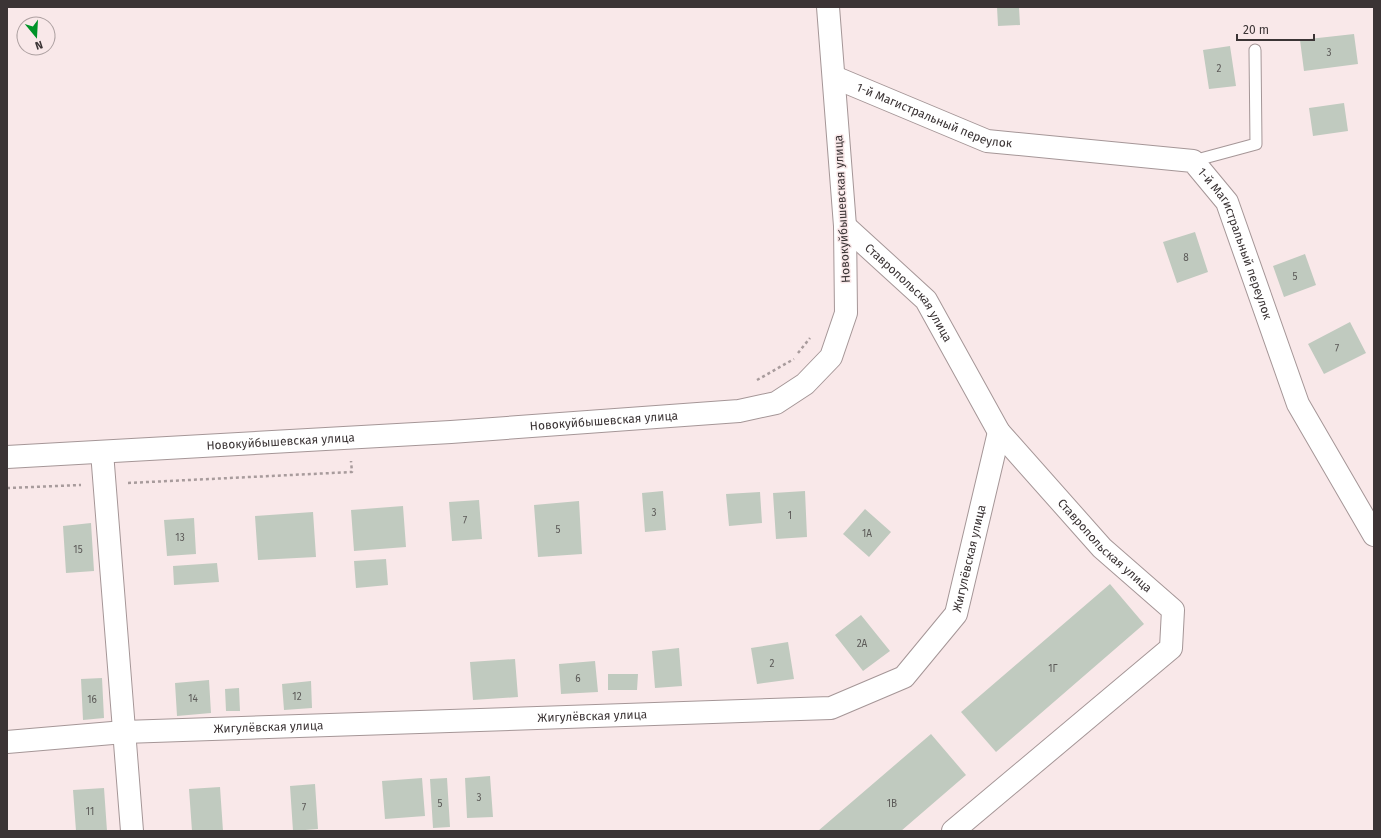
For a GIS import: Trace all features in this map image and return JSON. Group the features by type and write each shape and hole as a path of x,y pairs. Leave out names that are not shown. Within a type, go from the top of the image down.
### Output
{"street":[{"name":"Новокуйбышевская улица","path":"7,457 459,432 739,412 776,402 806,384 831,357 846,313 845,226 828,7"},
{"name":"1-й Магистральный переулок","path":"834,77 987,141 1193,161 1227,202 1298,404 1374,535"},
{"name":"Ставропольская улица","path":"845,226 926,300 999,432 1102,548 1173,610 1171,648 952,831"},
{"name":"Жигулёвская улица","path":"7,742 124,732 831,708 904,677 956,614 999,432"},
{"path":"102,452 132,831"}],"lane":[{"path":"1193,161 1256,144 1255,50"}],"path":[{"path":"751,382 758,380 794,358 812,336"},
{"path":"7,488 352,472 351,438"}],"building":[{"path":"997,7 1019,7 1020,25 998,26"},
{"path":"1354,34 1358,64 1304,71 1300,40"},
{"path":"1230,46 1236,86 1209,89 1203,50"},
{"path":"1344,103 1348,131 1313,136 1309,108"},
{"path":"1195,232 1208,272 1177,283 1163,242"},
{"path":"1305,254 1316,285 1284,297 1273,266"},
{"path":"1350,322 1366,353 1324,374 1308,344"},
{"path":"663,491 666,530 645,532 642,493"},
{"path":"805,491 807,537 776,539 773,493"},
{"path":"760,492 762,523 729,526 726,494"},
{"path":"479,500 482,539 452,541 449,502"},
{"path":"579,501 582,554 538,557 534,505"},
{"path":"403,506 406,547 354,551 351,510"},
{"path":"865,509 891,532 869,557 843,534"},
{"path":"313,512 316,557 258,560 255,516"},
{"path":"194,518 196,554 167,556 164,520"},
{"path":"91,523 94,571 66,573 63,526"},
{"path":"386,559 388,585 356,588 354,561"},
{"path":"217,563 219,582 174,585 173,566"},
{"path":"1110,584 1144,624 996,752 961,712"},
{"path":"861,615 890,651 863,671 835,635"},
{"path":"788,642 794,679 757,684 751,648"},
{"path":"679,648 682,686 655,688 652,651"},
{"path":"515,659 518,697 473,700 470,662"},
{"path":"595,661 598,692 561,694 559,664"},
{"path":"608,674 638,674 637,690 608,690"},
{"path":"102,678 104,718 83,720 81,679"},
{"path":"209,680 211,713 177,716 175,683"},
{"path":"311,681 312,708 284,710 282,684"},
{"path":"239,688 240,711 226,711 225,689"},
{"path":"931,734 966,775 901,831 818,831"},
{"path":"490,776 493,817 467,818 465,778"},
{"path":"422,778 425,816 385,819 382,781"},
{"path":"447,778 450,827 433,828 430,779"},
{"path":"315,784 318,829 293,831 290,786"},
{"path":"220,787 223,831 192,831 189,789"},
{"path":"104,788 107,831 76,831 73,790"}]}
